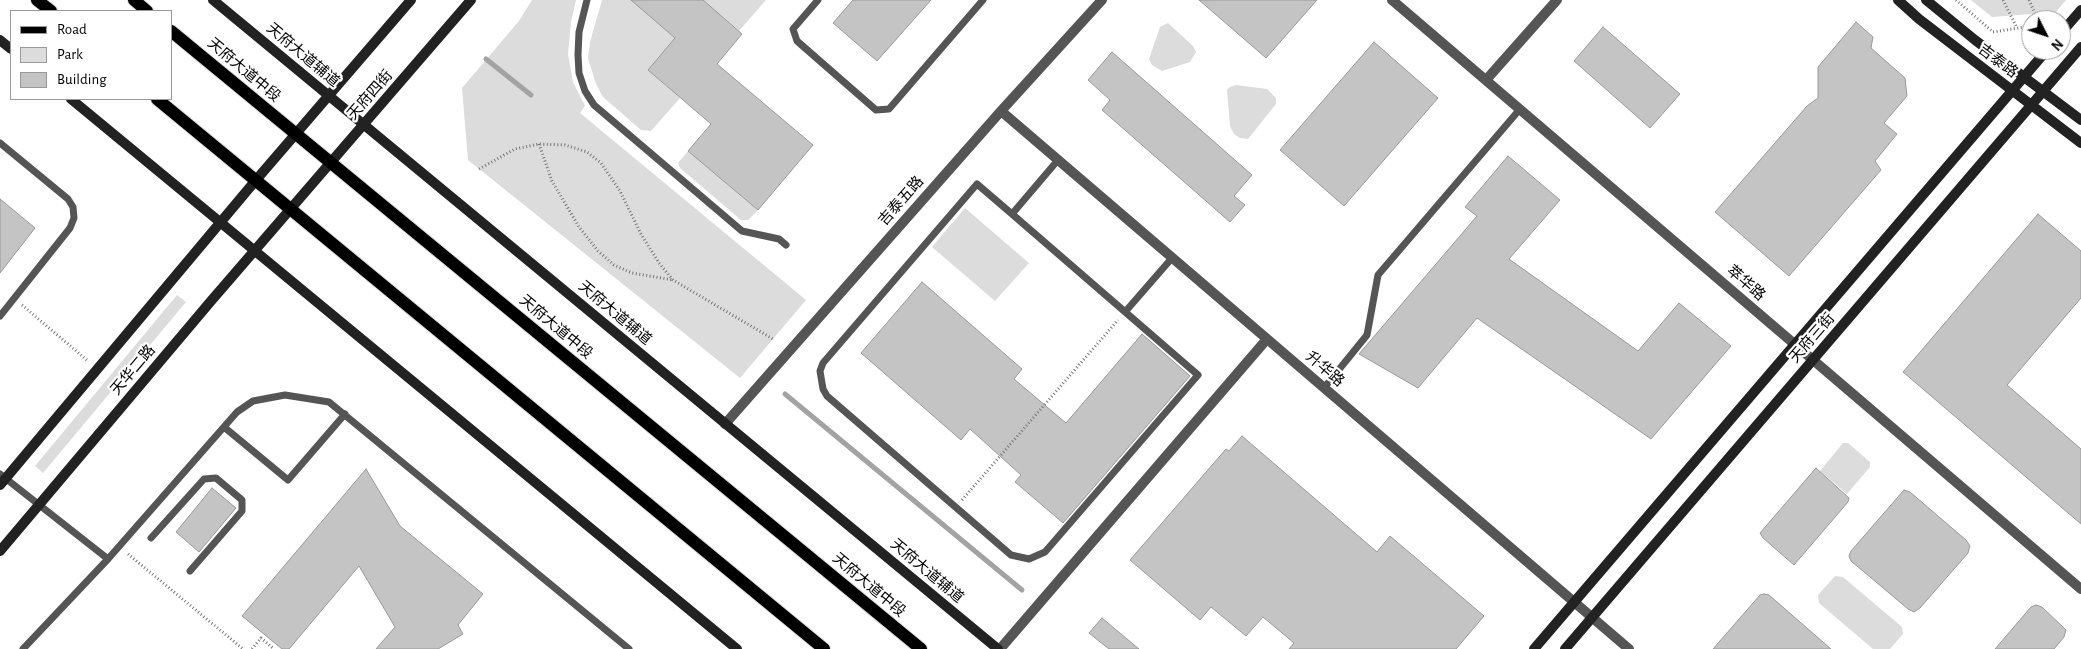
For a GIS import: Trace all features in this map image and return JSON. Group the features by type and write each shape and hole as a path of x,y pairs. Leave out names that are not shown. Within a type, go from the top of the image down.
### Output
{"main road":[{"path":"37,0 50,10"},
{"path":"134,0 146,10"},
{"name":"天府大道中段","path":"172,32 921,649"},
{"path":"158,100 824,649"}],"street":[{"name":"天府大道辅道","path":"213,0 999,649"},
{"name":"天府四街","path":"256,180 411,0"},
{"name":"天府四街","path":"291,210 472,0"},
{"name":"吉泰五路","path":"725,424 1001,111 1102,0"},
{"name":"萃华路","path":"1392,0 2081,589"},
{"path":"1486,80 1557,0"},
{"name":"吉泰路","path":"1898,0 1919,19 2081,143"},
{"name":"吉泰路","path":"1926,0 1975,40 2081,120"},
{"path":"2071,22 2081,10"},
{"path":"0,40 10,48"},
{"name":"天府三街","path":"1565,649 2081,47"},
{"name":"天府三街","path":"1534,649 2039,60"},
{"path":"72,100 737,649"},
{"name":"升华路","path":"1001,111 1629,649"},
{"name":"天华二路","path":"2,479 98,369 256,180"},
{"name":"天华二路","path":"0,551 291,210"},
{"path":"999,649 1267,339"}],"lane":[{"path":"587,0 579,32 579,72 585,92 594,105 742,231 779,239 786,245"},
{"path":"818,0 793,29 796,41 876,110 889,109 983,0"},
{"path":"1324,388 1367,335 1378,275 1520,110"},
{"path":"0,143 68,199 74,207 74,218 70,228 0,316"},
{"path":"1012,214 1058,160"},
{"path":"976,184 1126,312 1198,375 1045,552 1030,559 1011,555 827,396 823,389 820,371 823,363 976,184"},
{"path":"1126,312 1172,258"},
{"path":"23,649 120,546 237,412 253,401 285,395 329,402 629,649"},
{"path":"224,427 288,480 345,414"},
{"path":"151,538 204,479 216,478 242,500 242,511 190,571"},
{"path":"2,479 39,505 108,559"}],"path":[{"path":"1956,0 1993,32 2021,27"},
{"path":"2003,0 2016,28"},
{"path":"479,170 515,149 539,144 565,145 587,152 601,164 620,191 641,234 659,263 673,280 773,339"},
{"path":"539,144 552,181 579,227 598,251 614,265 632,273 673,280"},
{"path":"14,298 98,369"},
{"path":"956,507 1126,312"},
{"path":"120,546 243,649"},
{"path":"252,649 261,638 274,649"}],"green space":[{"path":"532,0 576,0 571,22 568,54 573,82 585,106 580,113 806,300 740,378 468,160 462,88 519,21"},
{"path":"602,0 631,0 675,38 648,70 680,98 651,131 641,130 603,97 596,84 588,58 590,42"},
{"path":"703,0 766,0 739,31"},
{"path":"1971,0 2066,0 2058,10 2021,10 2021,15 1992,17"},
{"path":"1168,23 1193,46 1196,52 1190,62 1162,71 1152,65 1149,59 1160,27"},
{"path":"1236,85 1267,89 1276,98 1276,104 1248,139 1240,138 1234,134 1230,126 1227,90"},
{"path":"688,151 758,210 748,220 741,220 680,168 678,163"},
{"path":"965,208 1029,263 995,301 932,247"},
{"path":"177,295 186,302 43,473 35,466"},
{"path":"1843,443 1848,443 1870,462 1870,467 1847,494 1820,471"},
{"path":"1835,576 1843,577 1902,627 1903,634 1890,649 1873,649 1819,603 1818,595"}],"building":[{"path":"631,0 703,0 742,34 717,64 813,145 758,210 688,151 711,124 648,70 675,38"},
{"path":"853,0 931,0 877,61 833,23"},
{"path":"1199,0 1317,0 1266,58"},
{"path":"1856,22 1873,37 1871,48 1905,78 1907,96 1884,123 1897,134 1875,161 1881,170 1789,276 1715,212 1807,106 1818,98 1818,67"},
{"path":"1603,27 1680,94 1650,128 1574,61"},
{"path":"1374,42 1438,98 1344,206 1280,150"},
{"path":"1112,52 1252,175 1234,196 1245,205 1230,222 1102,110 1110,100 1088,80"},
{"path":"1508,156 1560,200 1509,259 1638,351 1679,303 1731,346 1651,439 1477,318 1418,388 1359,354 1477,216 1465,207"},
{"path":"0,199 35,228 0,273"},
{"path":"2038,214 2081,251 2081,298 2007,385 2081,449 2081,524 1903,372"},
{"path":"922,282 1022,369 1014,379 1066,423 1142,334 1190,376 1063,523 1015,482 1021,475 970,429 961,440 861,353"},
{"path":"1242,436 1377,552 1390,536 1484,616 1456,649 1289,649 1294,643 1263,617 1246,636 1211,607 1200,620 1130,560 1226,449 1229,451"},
{"path":"1816,468 1849,498 1848,502 1794,565 1763,538 1760,533"},
{"path":"366,469 400,526 483,594 458,625 463,634 438,649 376,649 395,627 359,566 289,649 282,649 242,616"},
{"path":"212,488 236,508 199,552 176,532"},
{"path":"1904,490 1910,492 1966,540 1970,546 1968,553 1920,608 1914,612 1851,561 1849,556 1851,551"},
{"path":"1760,595 1769,595 1831,649 1713,649"},
{"path":"2036,605 2042,607 2066,630 2064,637 2054,649 1995,649 2031,607"},
{"path":"1102,618 1139,649 1109,649 1089,633"}],"waterway":[{"path":"486,59 531,95"},
{"path":"785,394 1022,590"}]}
